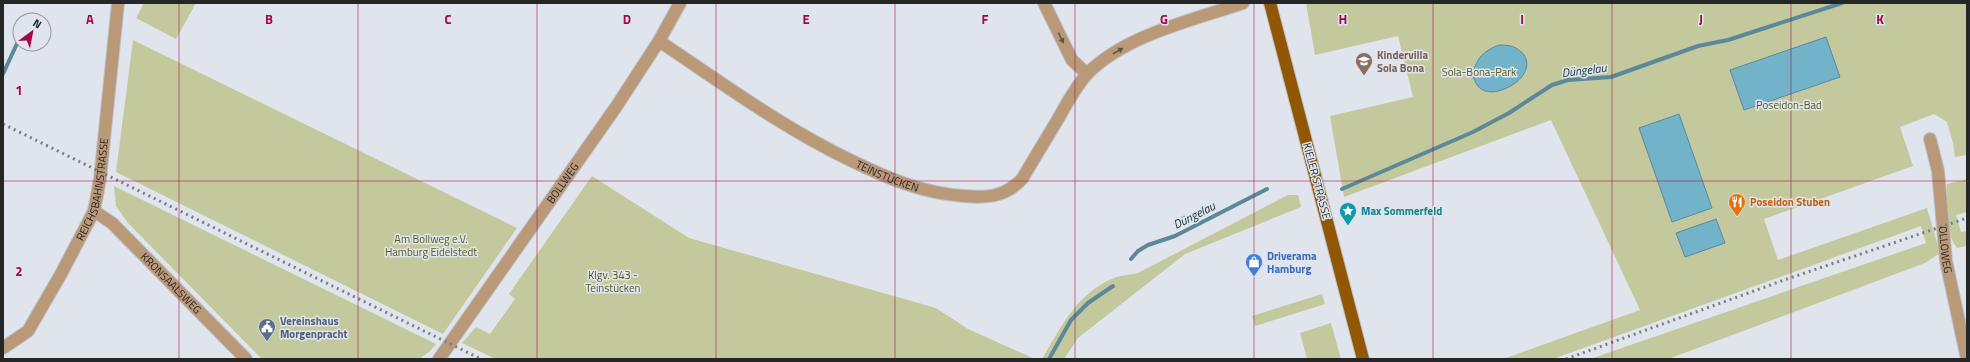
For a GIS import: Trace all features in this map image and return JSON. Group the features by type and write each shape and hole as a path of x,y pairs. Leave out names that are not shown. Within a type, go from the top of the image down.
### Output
{"main road":[{"name":"KIELER STRASSE","path":"1270,3 1363,359"}],"street":[{"name":"REICHSBAHNSTRASSE","path":"3,348 28,331 94,211 100,179 118,3"},
{"name":"BOLLWEG","path":"439,359 616,107 659,41 680,3"},
{"path":"1044,3 1072,60 1087,74"},
{"name":"TEINSTÜCKEN","path":"659,41 772,118 818,145 880,175 939,195 970,197 996,196 1012,189 1022,179 1071,97 1087,74 1102,61 1118,50 1155,34 1243,3"},
{"name":"OLLOWEG","path":"1930,139 1938,171 1946,261 1967,359"},
{"name":"KRONSAALSWEG","path":"94,211 112,222 246,359"}],"green space":[{"path":"144,3 196,3 176,39 136,18"},
{"path":"1306,3 1967,3 1967,155 1955,157 1947,122 1934,114 1900,127 1913,166 1764,219 1778,260 1927,208 1940,253 1925,263 1668,359 1590,359 1926,243 1921,226 1553,359 1503,359 1640,310 1551,120 1344,197 1330,116 1413,97 1398,36 1315,55"},
{"name":"Am Bollweg e.V. Hamburg Eidelstedt","path":"133,40 517,228 443,334 116,172"},
{"name":"Klgv. 343 - Teinstücken","path":"592,176 689,238 936,308 968,329 1035,359 496,359 462,343 476,327 490,334 515,299 509,294"},
{"path":"1967,179 1967,212 1956,215 1961,232 1967,231 1967,246 1957,248 1952,240 1947,225 1947,184"},
{"path":"114,186 436,344 430,351 419,359 262,359 128,223 116,206"},
{"path":"1288,195 1298,195 1301,207 1185,254 1078,338 1064,359 1042,359 1071,312 1090,292 1101,284 1117,277 1138,273"},
{"path":"1322,294 1325,304 1255,326 1252,316"},
{"path":"1331,323 1341,359 1307,359 1300,333"}],"water":[{"path":"1826,37 1840,77 1744,110 1730,70"},
{"path":"1499,45 1513,47 1524,55 1527,63 1525,72 1512,86 1493,92 1484,91 1477,85 1472,75 1481,56"},
{"path":"1679,114 1712,208 1672,222 1639,128"},
{"path":"1716,219 1725,243 1685,257 1676,233"}],"waterway":[{"name":"Düngelau","path":"1342,189 1473,132 1509,113 1552,85 1568,80 1611,77 1698,46 1728,40 1842,3"},
{"path":"3,74 13,52"},
{"name":"Düngelau","path":"1131,259 1138,251 1148,245 1175,236 1267,189"},
{"name":"Düngelau","path":"1049,359 1071,320 1088,303 1113,286"}],"railway":[{"path":"3,124 481,359"},
{"path":"1566,359 1787,279 1967,218"}],"place":[{"name":"Kindervilla Sola Bona","path":"1364,76"},
{"name":"Poseidon Stuben","path":"1737,217"},
{"name":"Max Sommerfeld","path":"1348,226"},
{"name":"Driverama Hamburg","path":"1254,277"},
{"name":"Vereinshaus Morgenpracht","path":"267,342"}],"park label":[{"name":"Sola-Bona-Park","path":"1479,72"},
{"name":"Poseidon-Bad","path":"1789,105"}]}
